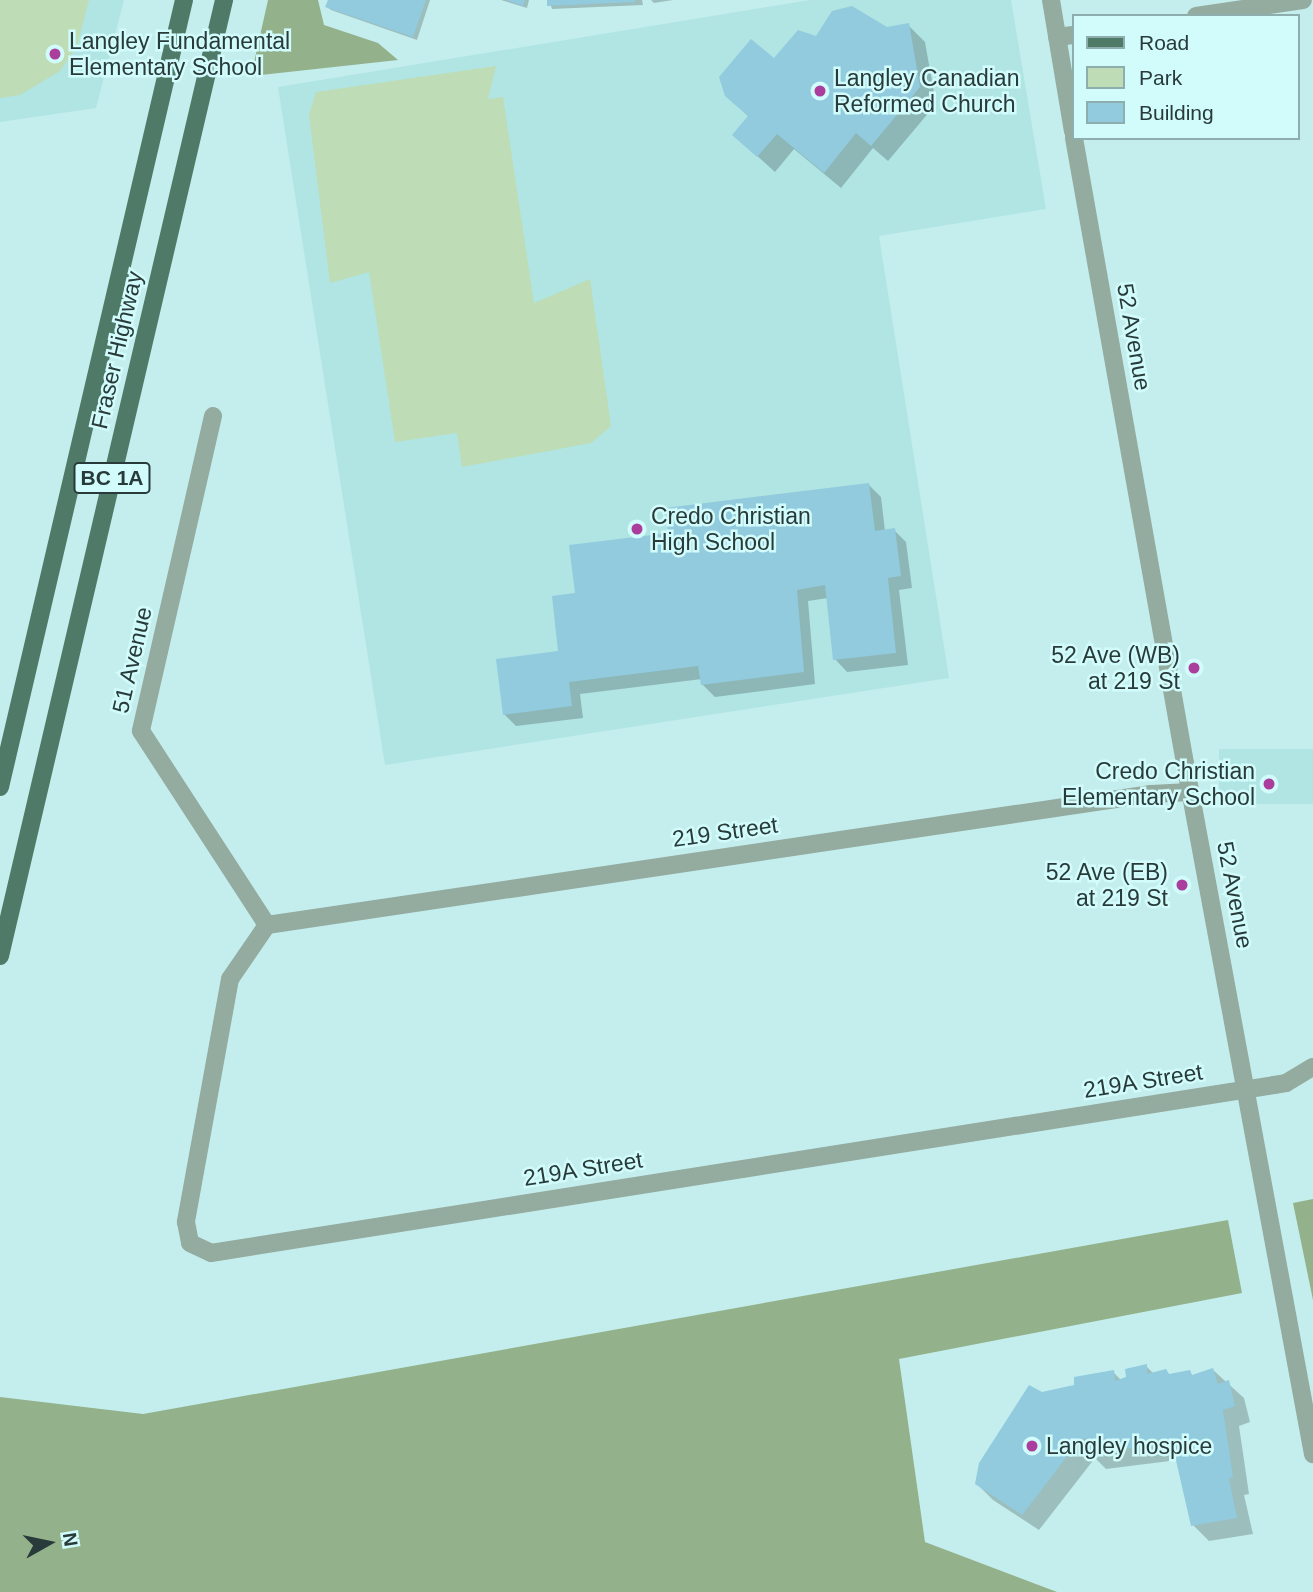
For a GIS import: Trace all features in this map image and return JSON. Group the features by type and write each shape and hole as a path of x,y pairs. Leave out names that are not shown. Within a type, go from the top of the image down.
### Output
{"main road":[{"name":"Fraser Highway","path":"0,787 184,0"},
{"name":"Fraser Highway","path":"0,957 224,0"}],"street":[{"path":"1051,0 1065,36 1072,119"},
{"path":"1209,14 1303,0"},
{"name":"52 Avenue","path":"1074,140 1190,792 1313,1454"},
{"name":"51 Avenue","path":"213,416 141,731 267,925"},
{"name":"219 Street","path":"267,925 1151,794 1190,792"},
{"name":"219A Street","path":"267,925 230,979 186,1222 190,1243 211,1253 1286,1083 1313,1067"}],"shaded area":[{"name":"Langley Fundamental Elementary School","path":"0,0 124,0 96,108 0,122"},
{"name":"Credo Christian High School","path":"810,0 1011,0 1046,209 879,236 949,678 385,765 278,87"},
{"name":"Credo Christian Elementary School","path":"1219,749 1313,749 1313,804 1219,804"}],"green space":[{"path":"0,0 89,0 77,46 60,71 20,95 0,98"},
{"path":"268,0 318,0 324,25 378,43 398,60 251,76"},
{"path":"496,66 488,99 503,97 534,303 590,279 611,426 591,443 462,467 457,433 395,442 369,272 330,283 309,115 316,92"},
{"path":"1313,1199 1313,1300 1293,1203"},
{"path":"1228,1220 1242,1293 899,1359 925,1542 1057,1592 0,1592 0,1397 143,1414"}],"building":[{"path":"328,0 426,0 413,37 325,7"},
{"path":"507,0 525,0 523,6"},
{"path":"547,0 635,0 635,2 547,6"},
{"name":"Langley Canadian Reformed Church","path":"852,6 887,27 909,23 920,87 871,146 856,133 824,173 777,134 757,157 732,135 748,116 725,96 719,77 751,39 774,58 798,30 816,36 832,11"},
{"path":"869,483 875,531 895,528 901,576 888,578 896,653 833,660 825,585 797,590 804,672 701,685 698,666 569,682 572,706 503,715 496,659 558,651 552,596 575,593 569,545 668,533 665,508"},
{"name":"Langley hospice","path":"1147,1364 1147,1374 1166,1369 1169,1374 1190,1370 1192,1375 1213,1368 1218,1384 1229,1380 1235,1406 1223,1410 1233,1477 1229,1479 1237,1518 1191,1526 1172,1443 1088,1453 1085,1438 1079,1441 1022,1515 975,1484 979,1463 1029,1385 1042,1392 1074,1385 1074,1377 1114,1370 1115,1381 1126,1377 1125,1369"}],"place":[{"name":"Langley Fundamental Elementary School","path":"55,54"},
{"name":"Langley Canadian Reformed Church","path":"820,91"},
{"name":"Credo Christian High School","path":"637,529"},
{"name":"52 Ave (WB) at 219 St","path":"1194,668"},
{"name":"Credo Christian Elementary School","path":"1269,784"},
{"name":"52 Ave (EB) at 219 St","path":"1182,885"},
{"name":"Langley hospice","path":"1032,1446"}]}
